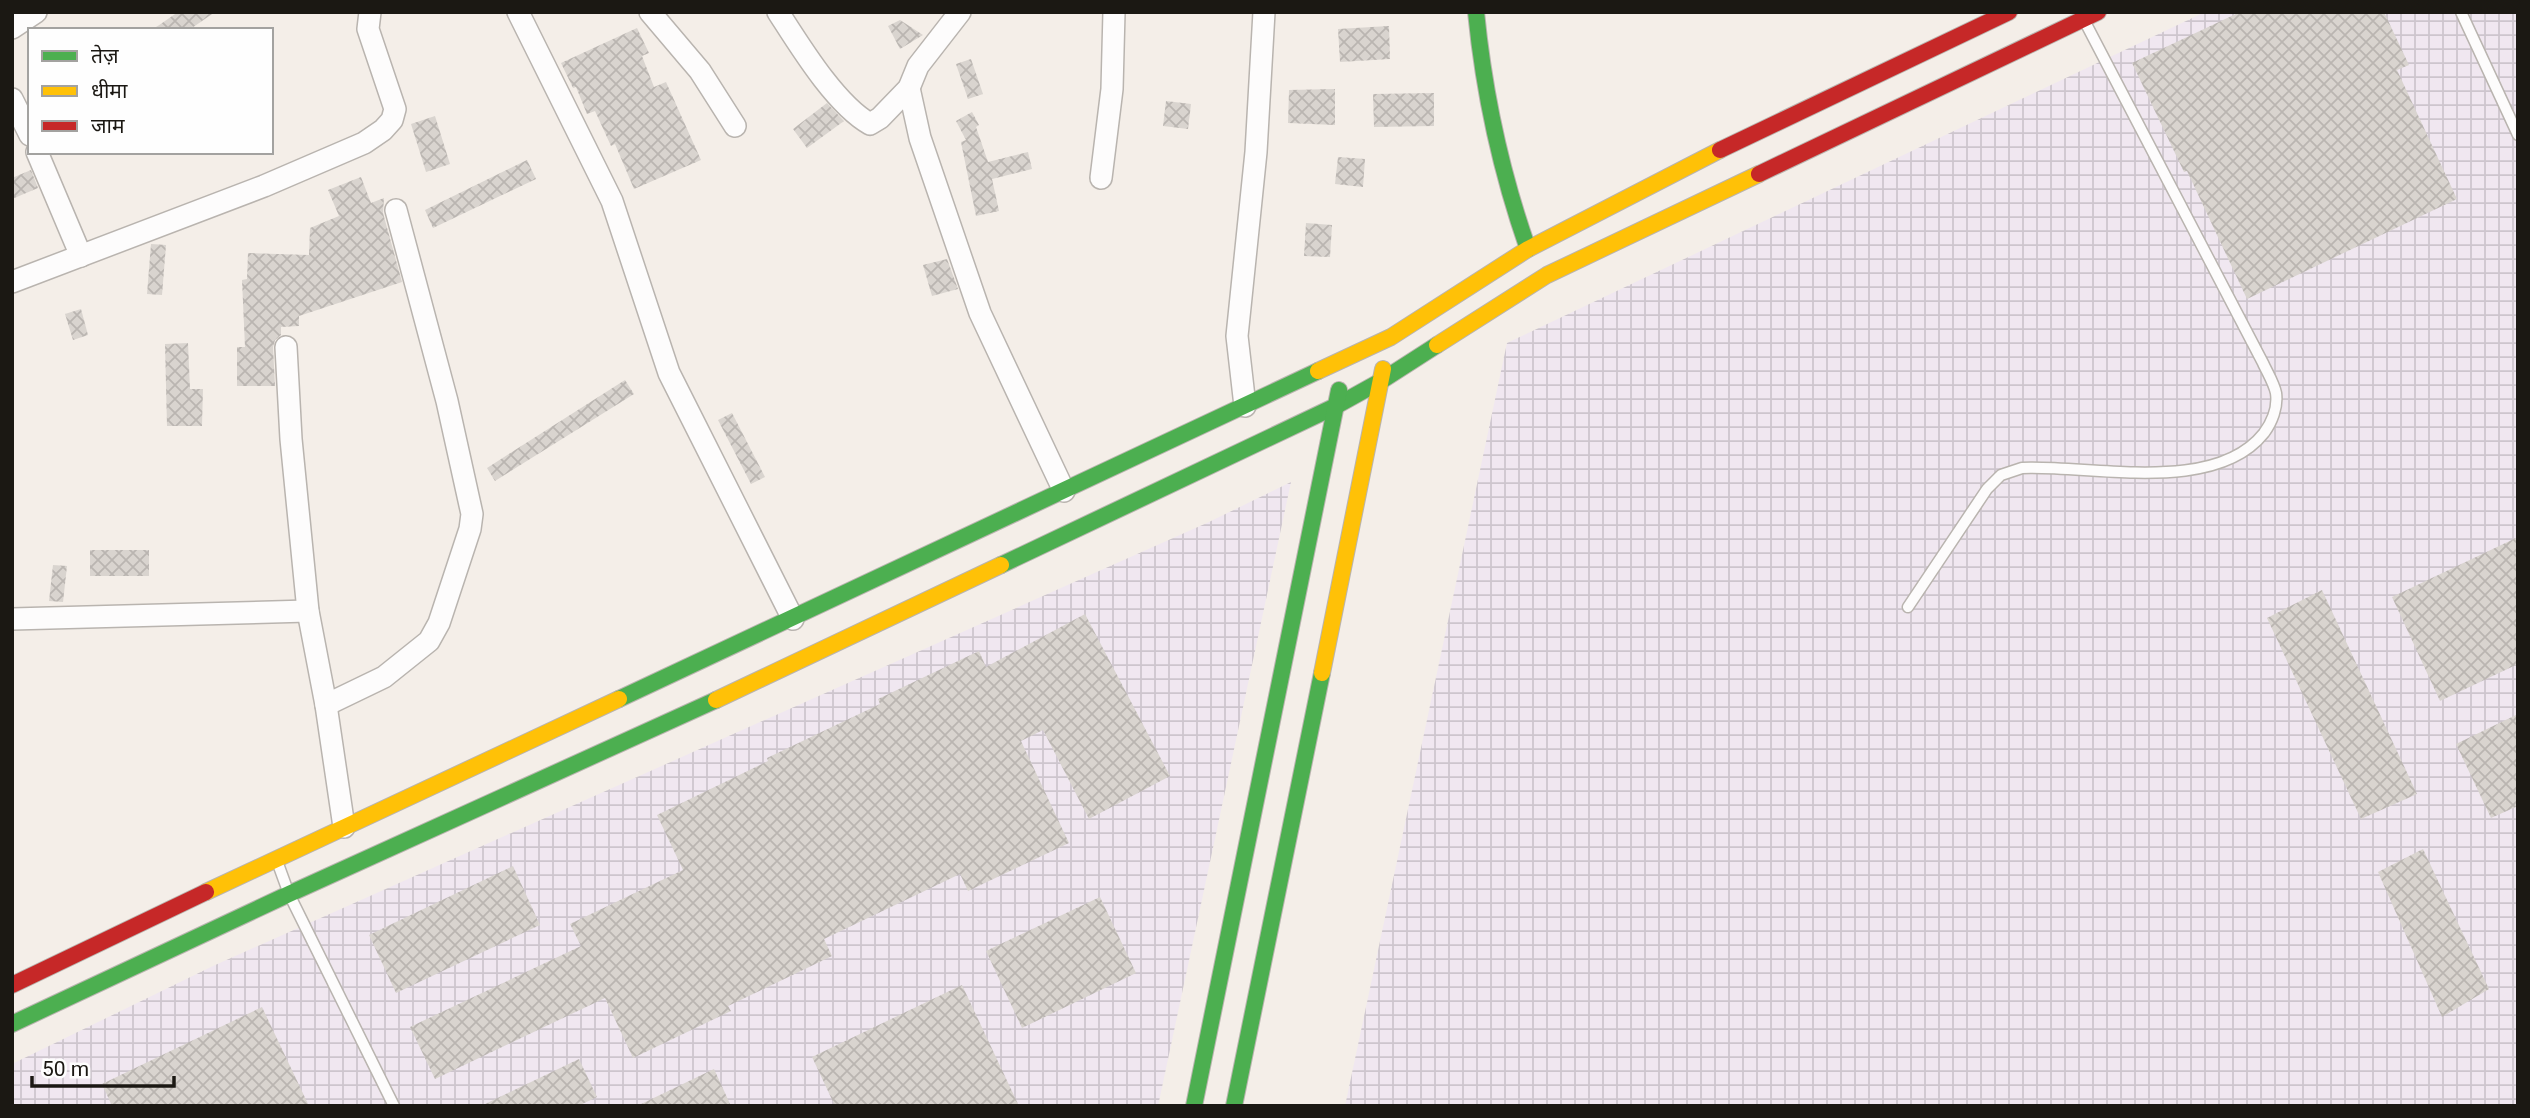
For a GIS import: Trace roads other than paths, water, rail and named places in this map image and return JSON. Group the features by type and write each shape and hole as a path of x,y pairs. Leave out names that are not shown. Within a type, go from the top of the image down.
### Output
{"street":[{"path":"12,28 36,12"},
{"path":"12,282 264,186 364,144 383,130 392,120 395,109 368,29 370,12"},
{"path":"518,12 612,201 669,373 793,619"},
{"path":"650,12 700,71 735,125"},
{"path":"778,12 818,72 860,118 870,124 909,88 918,66 960,12"},
{"path":"1101,178 1112,89 1114,12"},
{"path":"1245,406 1237,336 1256,152 1264,12"},
{"path":"1476,12 1487,104 1514,209 1528,249"},
{"path":"12,985 276,858 793,619 1391,337 1528,249 1689,165 2009,12"},
{"path":"12,1024 289,894 688,713 1336,405 1381,381 1547,275 2091,16"},
{"path":"909,88 920,138 980,313 1064,491"},
{"path":"12,99 28,131"},
{"path":"38,154 81,256"},
{"path":"326,705 384,677 429,641 439,623 470,529 472,514 444,388 396,210"},
{"path":"1234,1106 1391,337"},
{"path":"286,347 291,439 308,611 326,705 344,827"},
{"path":"1194,1106 1345,359"},
{"path":"12,619 308,611"}],"lane":[{"path":"2461,12 2518,135"},
{"path":"1908,607 1986,489 2001,475 2022,468 2176,473 2234,459 2255,444 2271,424 2276,406 2276,392 2091,16"},
{"path":"276,858 289,894 394,1106"}]}
